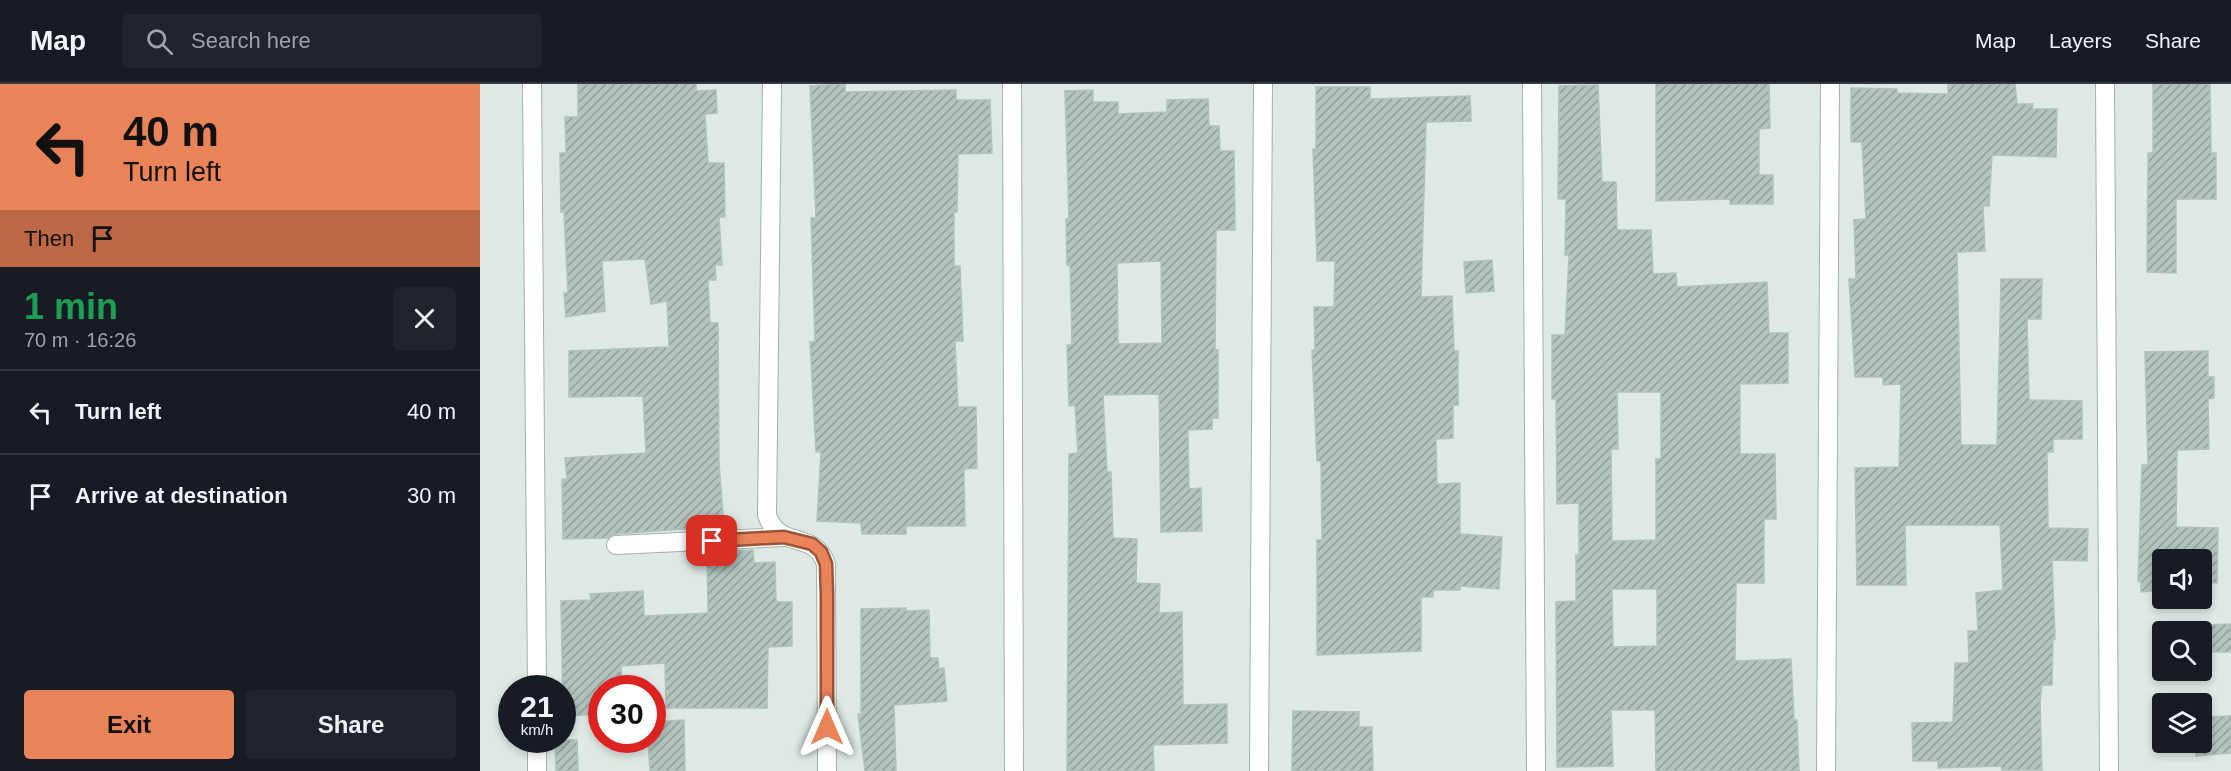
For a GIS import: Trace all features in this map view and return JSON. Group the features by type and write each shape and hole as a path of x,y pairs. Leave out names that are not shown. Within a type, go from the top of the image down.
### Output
{"street":[{"path":"532,84 537,675"},
{"path":"772,84 767,515 771,528 784,537"},
{"path":"1012,84 1014,771"},
{"path":"1259,771 1263,84"},
{"path":"1532,84 1536,771"},
{"path":"1826,771 1830,84"},
{"path":"2105,84 2109,771"},
{"path":"616,545 784,537 812,544 821,552 826,564 827,771"},
{"path":"537,753 537,771"}],"building":[{"path":"578,84 696,84 696,91 716,90 717,113 705,114 708,163 724,163 725,217 719,217 722,265 715,265 716,280 708,280 710,323 718,323 719,464 724,526 615,534 607,538 563,539 562,479 567,479 565,458 646,453 643,396 569,397 569,351 669,347 667,301 651,304 645,259 602,261 605,311 566,317 564,293 568,293 564,212 561,212 560,153 566,153 565,117 578,117"},
{"path":"845,84 845,92 956,90 956,100 990,100 992,153 958,154 957,212 954,212 954,266 960,266 963,341 955,341 958,407 976,407 977,468 964,469 965,526 906,526 906,534 862,534 861,523 817,521 821,452 816,452 810,342 815,342 811,218 816,218 810,86"},
{"path":"1656,84 1769,84 1770,128 1759,129 1759,175 1773,175 1773,204 1730,204 1730,199 1656,201"},
{"path":"1948,84 2015,84 2017,104 2033,104 2032,109 2057,109 2056,157 1992,155 1989,206 1983,206 1985,251 1957,252 1961,445 1997,445 2001,279 2042,279 2041,319 2027,319 2029,400 2082,401 2082,439 2053,439 2053,452 2047,452 2048,528 2088,529 2087,561 2052,560 2055,639 2053,639 2052,685 2042,685 2040,702 2042,770 2002,770 2001,766 1938,768 1938,761 1913,761 1912,723 1953,722 1955,663 1969,663 1968,631 1978,631 1976,593 2003,590 2000,525 1905,525 1906,585 1857,585 1855,468 1899,467 1901,384 1883,385 1883,377 1855,377 1849,279 1856,279 1854,220 1866,219 1862,142 1851,142 1851,88 1897,89 1897,93 1948,94"},
{"path":"2153,84 2210,84 2211,153 2216,153 2216,199 2176,199 2176,273 2147,272 2148,153 2153,153"},
{"path":"1598,85 1602,182 1616,182 1617,230 1651,230 1653,274 1676,273 1677,287 1767,282 1769,333 1788,333 1788,383 1740,384 1740,454 1775,454 1776,519 1764,519 1764,583 1736,583 1735,661 1791,659 1799,771 1656,771 1655,710 1611,710 1613,766 1557,767 1556,602 1576,601 1576,555 1579,555 1579,503 1557,504 1556,399 1552,399 1552,335 1565,335 1569,255 1565,255 1566,199 1558,199 1559,86","holes":["1617,392 1661,392 1661,459 1656,459 1656,540 1612,541 1611,449 1618,449","1612,589 1657,589 1657,646 1613,647"]},
{"path":"1316,87 1370,87 1370,99 1470,96 1471,121 1426,122 1421,297 1452,296 1454,351 1458,351 1458,405 1453,405 1453,438 1436,439 1437,484 1460,483 1460,534 1502,537 1499,589 1460,586 1460,590 1433,590 1433,597 1421,597 1421,651 1317,655 1317,540 1322,540 1321,461 1317,461 1312,350 1315,350 1314,307 1334,307 1335,261 1317,261 1313,149 1316,149"},
{"path":"1093,90 1093,102 1118,102 1118,114 1167,112 1167,100 1208,99 1209,126 1219,126 1220,151 1234,151 1235,230 1216,230 1215,350 1218,350 1218,418 1212,418 1212,429 1188,430 1189,489 1201,488 1202,531 1161,532 1159,394 1103,395 1107,472 1111,472 1113,538 1137,539 1136,583 1160,584 1159,613 1182,612 1183,705 1227,704 1227,743 1153,745 1154,771 1067,771 1069,454 1078,453 1075,405 1069,406 1067,345 1072,345 1070,265 1067,265 1066,219 1069,219 1065,91","holes":["1161,261 1162,343 1118,344 1117,263"]},
{"path":"1492,260 1494,291 1466,293 1464,262"},
{"path":"2208,351 2208,377 2214,377 2214,398 2208,399 2209,449 2177,450 2176,527 2218,528 2217,583 2212,583 2212,549 2152,549 2152,591 2141,592 2141,581 2138,581 2142,465 2148,465 2145,352"},
{"path":"753,550 754,563 775,562 776,602 792,602 792,646 768,647 767,708 666,708 665,663 621,666 621,675 588,675 588,715 576,715 576,675 562,675 561,601 591,600 590,594 643,591 644,616 708,613 707,552"},
{"path":"906,608 906,611 929,610 930,658 938,658 939,669 944,668 947,701 894,705 896,771 865,771 858,714 861,714 861,609"},
{"path":"2231,624 2231,652 2212,652 2212,625"},
{"path":"1293,711 1359,712 1359,727 1372,727 1373,771 1292,771"},
{"path":"2231,716 2231,753 2196,756 2196,753 2212,753 2212,717"},
{"path":"684,720 685,771 650,771 649,753 666,753 666,721"},
{"path":"577,740 578,771 556,771 555,753 576,753"}],"route":[{"path":"712,541 784,537 812,544 821,552 826,564 827,727"}]}
